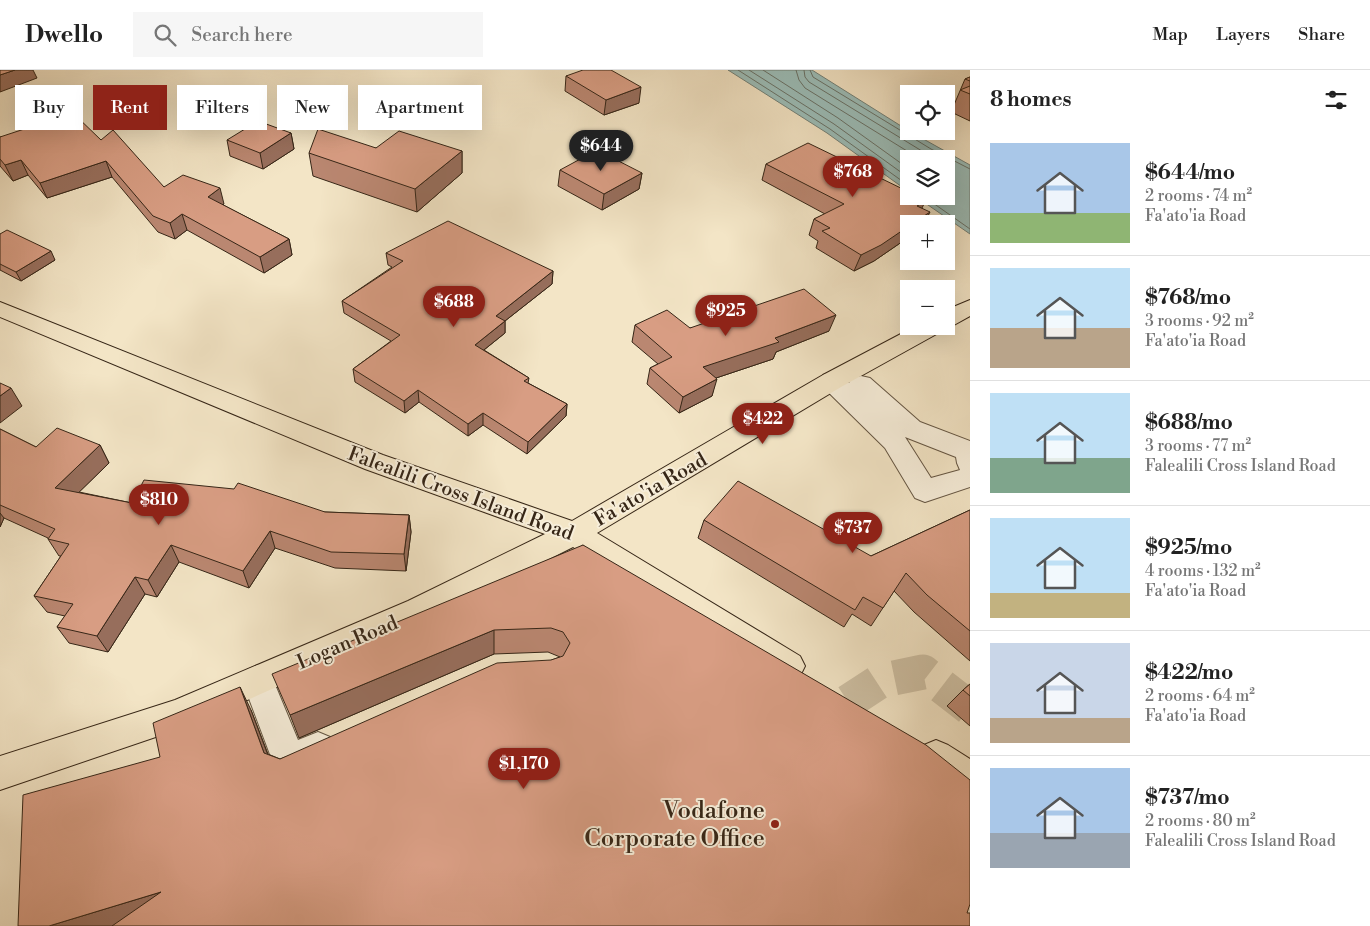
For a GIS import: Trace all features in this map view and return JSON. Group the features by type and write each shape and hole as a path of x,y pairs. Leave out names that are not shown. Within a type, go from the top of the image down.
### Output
{"main road":[{"path":"955,315 970,307"},
{"name":"Falealili Cross Island Road","path":"0,310 374,462 574,533 815,682"},
{"name":"Fa'ato'ia Road","path":"574,533 840,377 917,335"},
{"name":"Logan Road","path":"0,774 180,714 419,610 574,533"},
{"path":"915,744 970,779"}],"lane":[{"path":"840,377 911,429 969,451 970,463"},
{"path":"840,377 894,441 924,492 970,477"},
{"path":"258,680 289,761 343,738"},
{"path":"960,926 970,908"}],"water":[{"path":"728,70 812,70 900,125 900,140 925,140 943,150 900,150 900,186 827,133"},
{"path":"955,157 970,165 970,234 955,224 955,215 942,215 928,205 955,205"}],"building":[{"path":"0,70 15,70 0,75"},
{"path":"583,70 611,70 641,87 606,100 566,76"},
{"path":"970,86 970,94 960,90"},
{"path":"83,123 101,140 113,130 164,187 183,175 220,188 208,197 289,239 260,257 182,214 170,223 153,216 106,161 40,183 21,160 5,165 0,159 0,137 21,130 83,130"},
{"path":"267,124 277,128 277,130 291,133 260,153 227,140 243,130 267,130"},
{"path":"318,130 376,148 399,131 462,151 415,189 309,153"},
{"path":"808,143 900,188 900,205 918,205 917,206 930,212 926,215 900,215 900,232 881,245 861,255 822,231 830,228 814,219 844,204 766,164"},
{"path":"597,150 642,173 604,194 560,170"},
{"path":"448,221 553,271 496,316 505,321 475,345 529,378 524,381 567,404 528,442 483,413 468,424 418,390 404,401 353,369 400,335 342,301 403,261 386,253"},
{"path":"7,230 51,251 16,272 0,264 0,234"},
{"path":"804,289 836,315 775,338 779,342 703,367 717,379 683,397 650,368 672,357 635,325 667,310 690,328"},
{"path":"0,383 11,388 0,396"},
{"path":"57,428 100,445 55,488 132,503 144,480 234,489 238,483 325,512 409,515 404,554 331,552 270,531 243,571 171,545 148,580 135,577 97,636 57,627 73,604 34,596 69,544 48,539 55,529 0,505 0,429 36,447"},
{"path":"738,481 871,556 970,510 970,631 927,595 906,573 883,608 863,597 855,610 704,520"},
{"path":"583,545 926,745 970,780 970,904 967,913 970,913 970,926 112,926 161,892 49,926 18,926 23,795 160,757 153,723 240,687 264,753 280,759 497,663 551,660 563,656 570,643 563,632 551,628 494,630 290,715 272,674"},
{"path":"970,684 970,696 963,690"}],"tunnel":[{"path":"848,702 880,681 923,672 970,708"}],"place":[{"name":"Vodafone Corporate Office","path":"775,824"}]}
